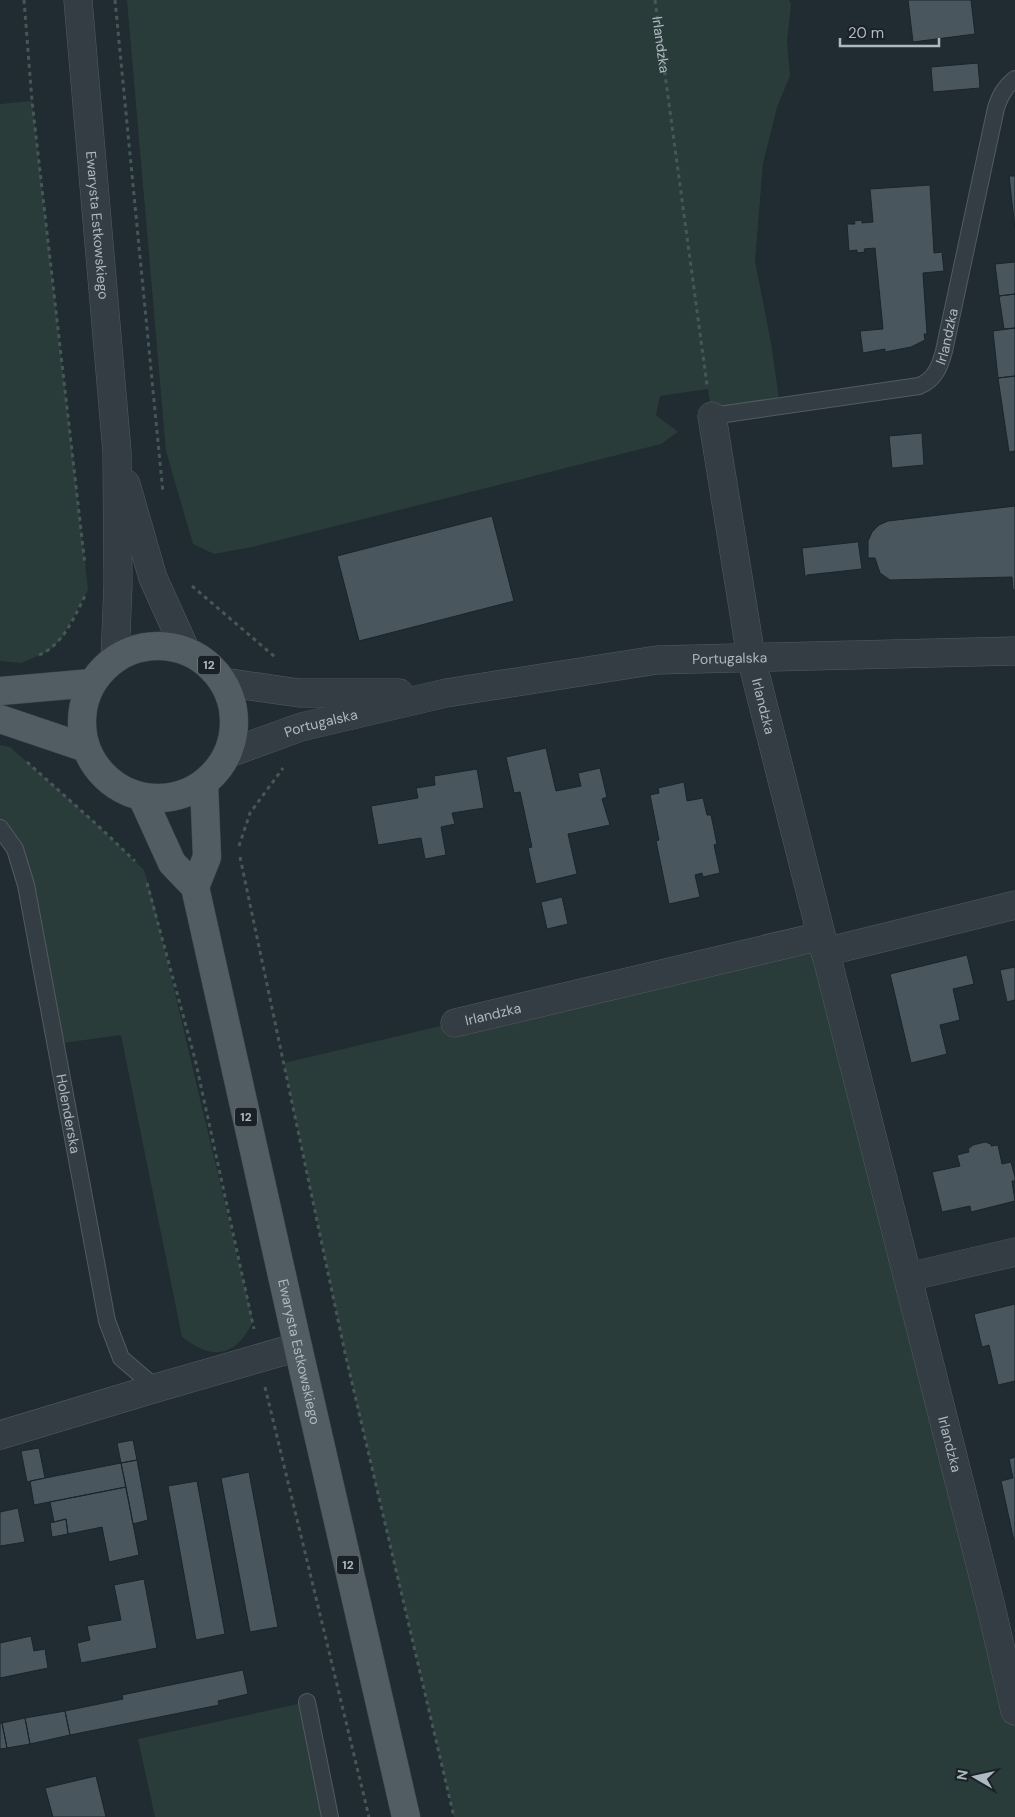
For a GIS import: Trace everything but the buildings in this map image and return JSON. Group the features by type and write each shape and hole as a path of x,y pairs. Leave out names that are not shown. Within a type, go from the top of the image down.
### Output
{"main road":[{"name":"12","path":"162,645 186,651 207,663 223,682 233,705 234,730 227,754 218,770 204,783 185,794 164,798 142,797 119,788 99,770 86,748 82,726 84,704 92,683 114,659 137,648 162,645"},
{"path":"0,691 92,683"},
{"path":"0,719 86,748"},
{"path":"142,797 172,864 195,887 207,857 204,783"},
{"name":"Ewarysta Estkowskiego","path":"195,887 406,1817"}],"street":[{"name":"Ewarysta Estkowskiego","path":"78,0 117,452 118,584 114,659"},
{"name":"Irlandzka","path":"712,416 752,657 908,1277 1004,1608 1015,1711"},
{"name":"Ewarysta Estkowskiego","path":"117,452 154,578 186,651"},
{"name":"Portugalska","path":"227,754 301,727 446,693 658,660 1015,651"},
{"name":"Portugalska","path":"223,682 299,693 446,693"},
{"name":"Irlandzka","path":"455,1023 1015,905"},
{"path":"908,1277 1015,1252"},
{"path":"0,1435 298,1347"}],"lane":[{"name":"Irlandzka","path":"712,416 918,386 927,383 936,374 944,351 996,108 1000,96 1007,86 1015,80"},
{"name":"Holenderska","path":"0,828 15,849 26,885 106,1321 121,1358 156,1388"},
{"path":"307,1702 330,1817"}],"path":[{"path":"24,0 32,101 85,571"},
{"path":"115,0 165,501"},
{"name":"Irlandzka","path":"656,0 712,416"},
{"path":"24,760 138,864"},
{"path":"238,849 345,1354 454,1817"},
{"path":"146,878 195,1059 253,1322 259,1359 369,1817"}],"green space":[{"path":"127,0 789,0 791,4 787,41 790,76 777,107 763,163 755,261 771,343 780,406 712,416 708,389 660,396 656,415 678,432 661,444 252,547 214,554 193,544 166,451"},
{"path":"32,101 88,590 62,638 49,651 21,663 0,661 0,104"},
{"path":"0,745 10,747 94,822 144,870 154,905 253,1322 239,1342 222,1352 204,1350 182,1337 121,1035 56,1044 26,885 0,828"},
{"path":"821,936 1015,1711 1015,1817 454,1817 345,1353 284,1063"},
{"path":"307,1702 330,1817 155,1817 138,1739"}]}
